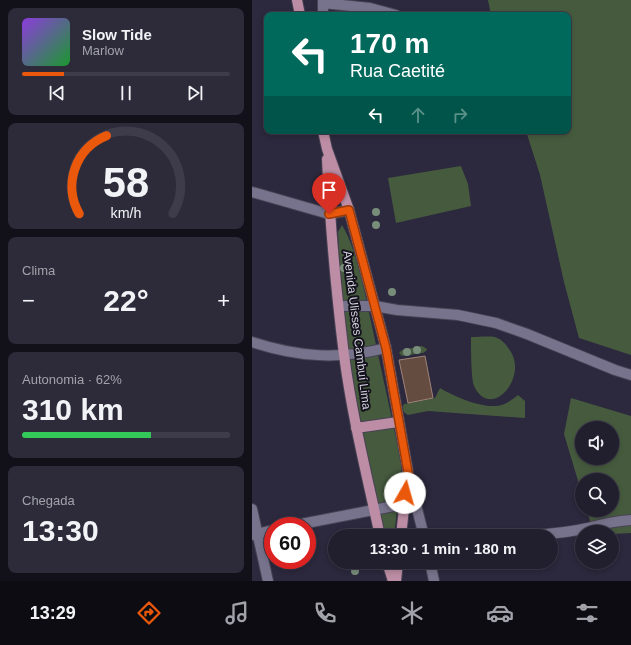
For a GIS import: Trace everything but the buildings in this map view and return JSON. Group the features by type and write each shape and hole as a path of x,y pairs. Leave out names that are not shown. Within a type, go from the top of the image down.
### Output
{"main road":[{"path":"297,0 299,12"},
{"name":"Avenida Ulisses Cambuí Lima","path":"324,134 327,149 349,210 386,348 408,472 402,529"},
{"name":"Avenida Ulisses Cambuí Lima","path":"327,149 329,214 344,356 356,428 378,529"},
{"path":"356,428 398,422"},
{"path":"389,569 393,581"},
{"path":"396,581 397,569"}],"street":[{"path":"323,2 370,8 385,12"},
{"path":"252,192 329,214 349,210"},
{"path":"339,306 375,306 397,310 458,315 496,323 631,375"},
{"path":"252,342 272,348 322,356 363,354 386,348"},
{"path":"408,472 422,529"},
{"path":"316,521 404,504"},
{"path":"252,509 254,534 268,581"},
{"path":"558,533 588,528 615,521 631,520"},
{"path":"254,534 264,532"},
{"path":"431,569 434,581"}],"green space":[{"path":"488,0 631,0 631,355 579,338 564,282 540,175 527,134 571,134 571,12 490,12"},
{"path":"461,166 468,184 471,206 396,223 388,178"},
{"path":"342,225 351,243 361,275 402,466 395,529 383,529 348,359 338,232"},
{"path":"471,337 495,337 501,340 509,349 514,360 515,371 512,382 506,391 498,397 490,399 481,396 474,386"},
{"path":"422,346 427,349 423,353 402,356 399,353 402,350"},
{"path":"440,388 462,399 487,406 502,405 518,395 525,401 525,418 428,411 408,415 404,412 404,404 435,398"},
{"path":"571,398 631,416 631,533 619,534 619,525 591,525 589,517 619,517 619,473 576,473 564,434"}],"route":[{"path":"329,214 349,210 359,242 386,348 408,472 405,493"}]}
